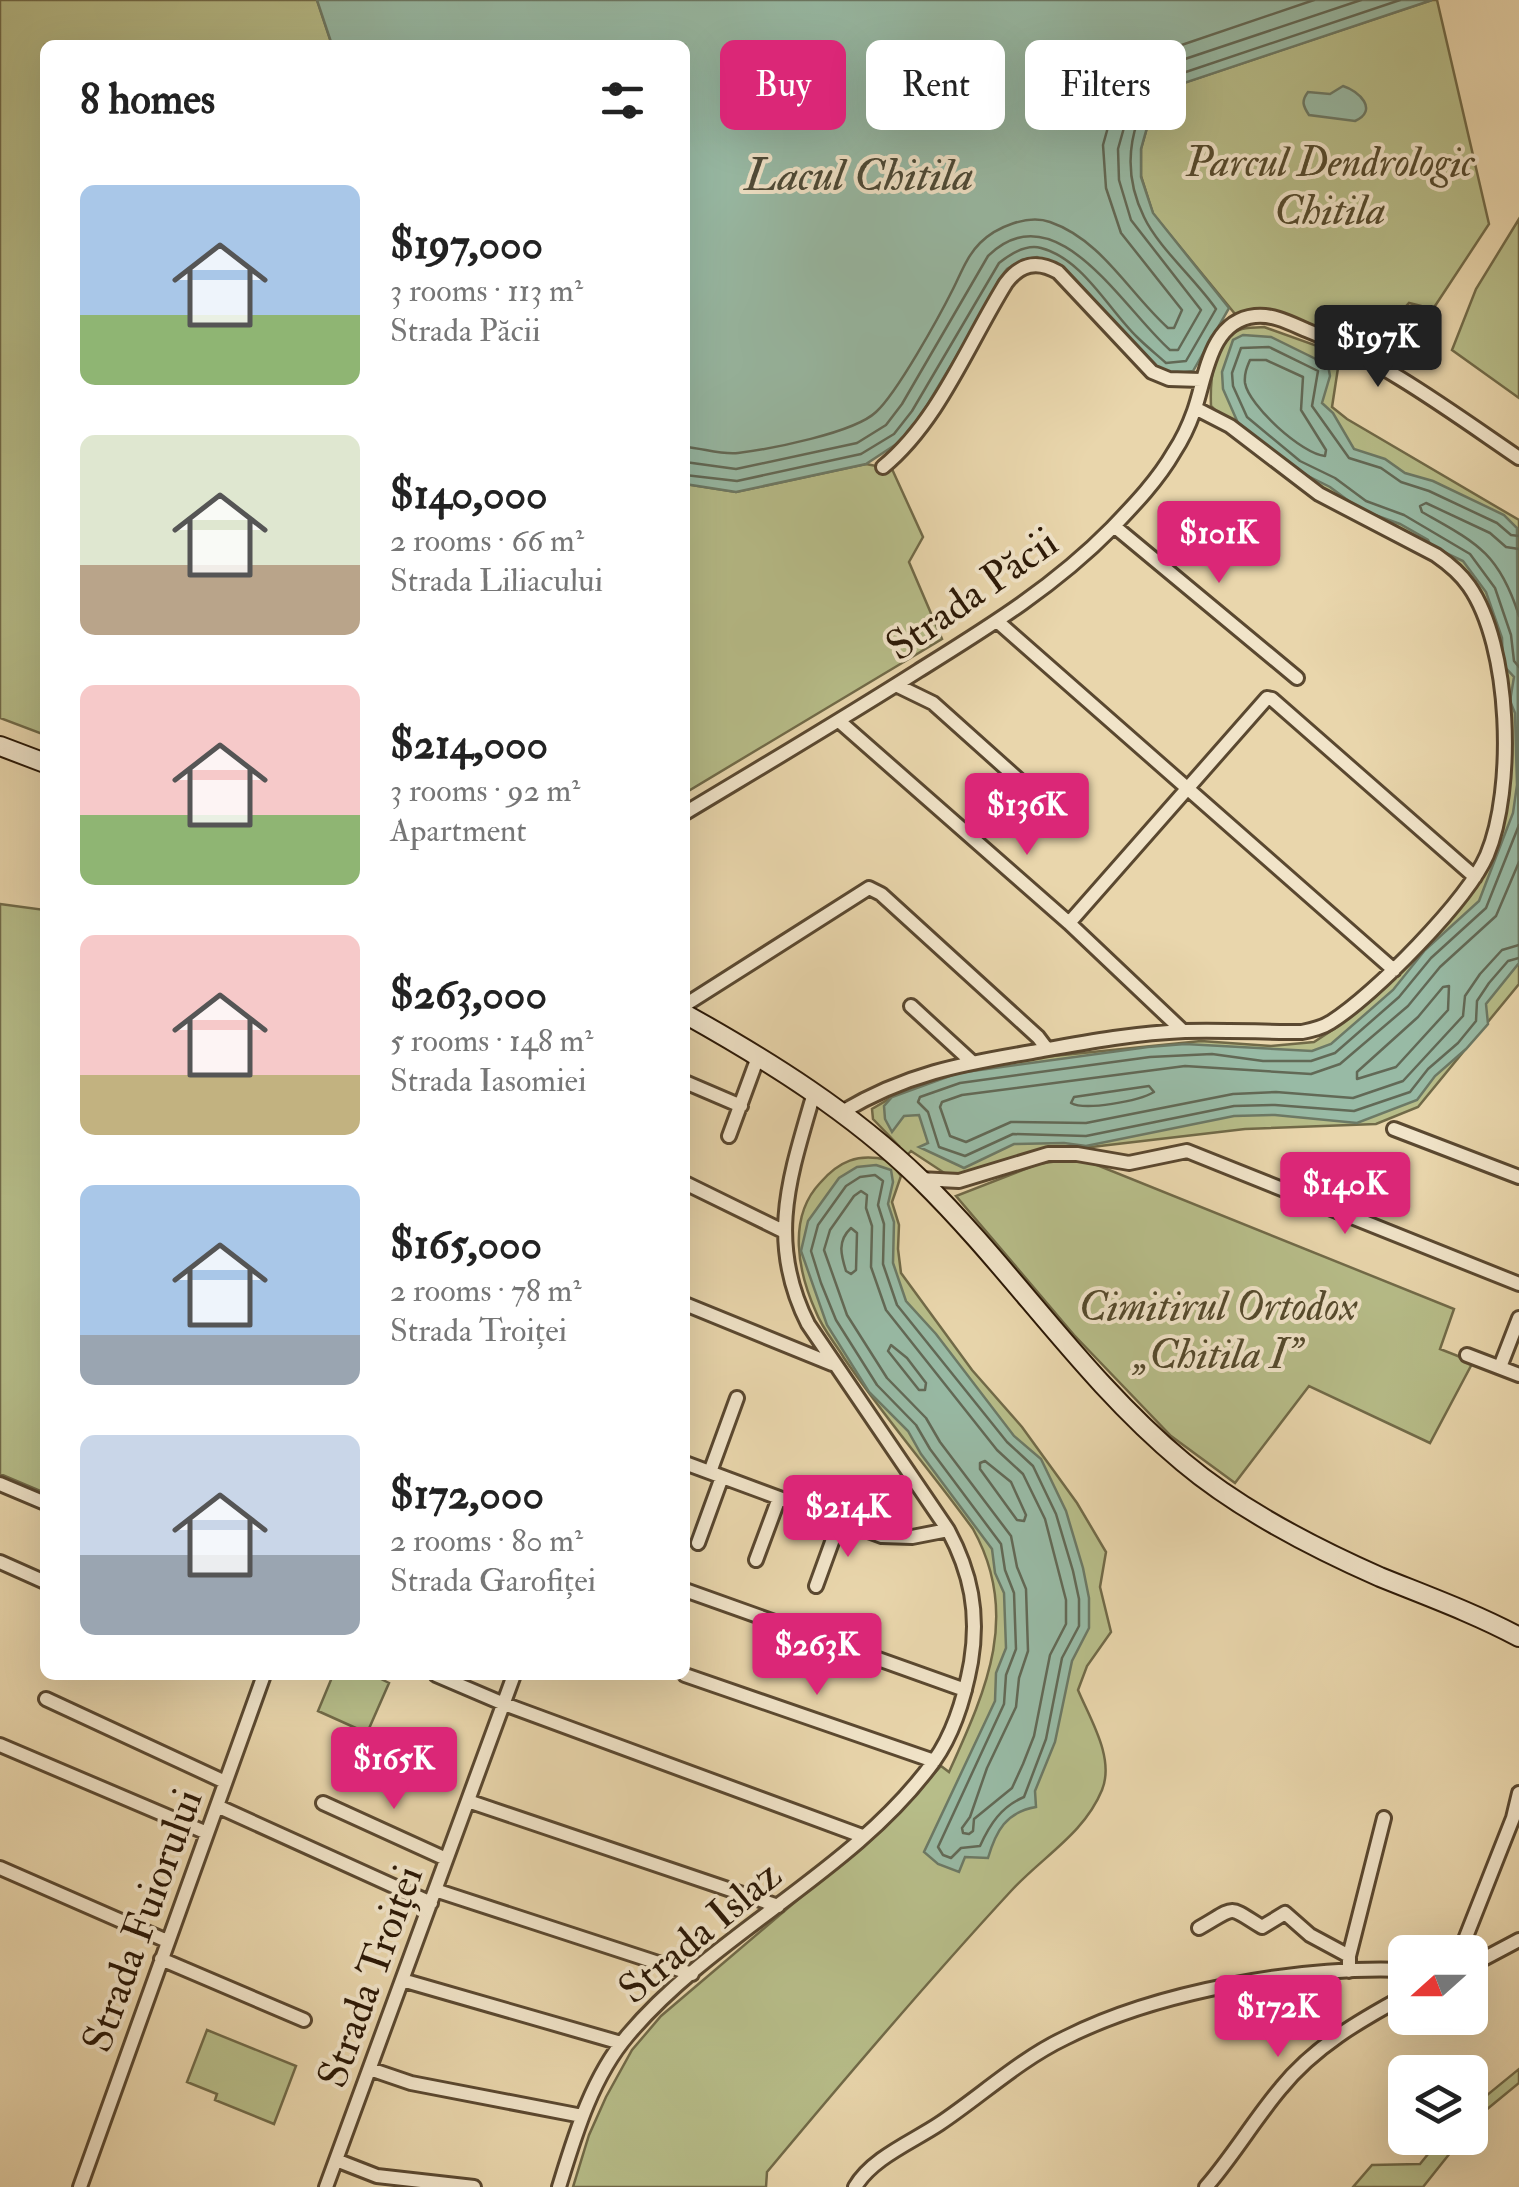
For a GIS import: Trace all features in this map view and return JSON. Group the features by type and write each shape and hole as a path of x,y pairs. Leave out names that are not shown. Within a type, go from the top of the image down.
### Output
{"main road":[{"path":"0,746 40,760"},
{"path":"690,1017 842,1112 919,1178 1100,1384 1188,1466 1312,1544 1519,1637"}],"street":[{"path":"883,467 930,415 1013,274 1032,264 1058,272 1152,372 1170,379 1201,380"},
{"name":"Strada Păcii","path":"690,810 1043,591 1114,526 1156,479 1176,450 1195,408 1201,380 1226,330 1240,320 1258,316 1278,318 1340,344 1410,384 1519,458"},
{"path":"842,1112 914,1076 972,1062 1182,1031 1302,1032 1318,1028 1331,1022 1394,970 1474,877 1492,841 1502,807 1506,768 1504,724 1490,634 1470,586 1436,555 1320,494 1230,426 1195,408"},
{"path":"1114,526 1297,678"},
{"path":"998,621 1394,970"},
{"path":"896,685 933,703 1038,797"},
{"path":"1069,923 1262,701 1272,700 1474,877"},
{"path":"839,721 1069,923 1182,1031"},
{"path":"690,1001 868,888 880,894 1025,1024 1047,1049"},
{"path":"912,1006 972,1062"},
{"path":"730,1136 758,1057"},
{"path":"690,1084 740,1106"},
{"name":"Strada Islaz","path":"559,2187 582,2116 621,2043 692,1974 862,1836 934,1761 965,1690 974,1644 974,1599 960,1553 834,1365 792,1290 782,1231 792,1168 814,1093"},
{"path":"1394,1129 1519,1177"},
{"path":"919,1178 959,1181 1048,1154 1078,1154 1129,1164 1187,1151 1519,1284"},
{"path":"690,1185 782,1231"},
{"path":"690,1306 834,1365"},
{"path":"1500,1368 1519,1318"},
{"path":"1467,1355 1519,1375"},
{"path":"698,1543 737,1398"},
{"path":"690,1466 891,1538 927,1536 948,1530"},
{"path":"0,1484 40,1501"},
{"path":"756,1560 779,1498"},
{"path":"816,1586 840,1520"},
{"path":"0,1562 40,1580"},
{"path":"690,1592 965,1690"},
{"path":"690,1677 934,1761"},
{"name":"Strada Fuiorului","path":"80,2187 260,1680"},
{"path":"448,1680 862,1836"},
{"name":"Strada Troiței","path":"326,2187 512,1680"},
{"path":"46,1699 225,1782"},
{"path":"0,1745 207,1834"},
{"path":"1467,1935 1513,1818 1519,1793"},
{"path":"468,1801 778,1906"},
{"path":"323,1803 446,1859"},
{"path":"217,1806 433,1896 692,1974"},
{"path":"1349,1963 1384,1818"},
{"path":"0,1868 167,1941"},
{"path":"1199,1928 1232,1910 1240,1911 1262,1927 1285,1913 1349,1963"},
{"path":"1488,1956 1519,1940"},
{"path":"161,1958 304,2020"},
{"path":"856,2187 871,2167 1038,2053 1086,2028 1142,2008 1257,1980 1349,1963 1388,1968"},
{"path":"402,1980 621,2043"},
{"path":"1206,2187 1302,2065 1346,2030 1388,2006"},
{"path":"370,2069 411,2083 582,2116"},
{"path":"336,2160 376,2176 474,2187"}],"green space":[{"path":"0,0 317,0 330,40 40,40 40,733 0,718"},
{"name":"Parcul Dendrologic Chitila","path":"1437,0 1489,224 1433,309 1409,303 1363,355 1278,319 1240,320 1153,214 1141,176 1141,149 1146,130 1186,130 1186,82"},
{"path":"1519,219 1519,398 1452,350 1476,289"},
{"path":"1264,327 1323,348 1342,362 1332,407 1347,419 1519,520 1519,984 1418,1107 1376,1124 1245,1129 1083,1148 952,1178 911,1151 895,1168 901,1176 892,1202 899,1225 901,1273 972,1370 1022,1427 1077,1503 1106,1552 1100,1587 1111,1632 1087,1666 1078,1690 1103,1752 1102,1790 1085,1820 1011,1891 827,2100 767,2172 766,2187 573,2187 589,2135 632,2050 661,2016 896,1816 941,1766 949,1772 986,1682 996,1622 995,1592 987,1561 973,1529 859,1380 822,1324 804,1280 799,1246 799,1229 810,1197 827,1175 842,1164 858,1158 887,1160 899,1146 873,1119 872,1109 918,1082 1043,1057 1201,1041 1271,1046 1314,1042 1387,983 1468,896 1503,818 1502,716 1491,641 1462,576 1307,485 1234,429 1211,406 1212,374 1223,343 1239,330"},
{"path":"866,464 892,469 923,537 909,562 942,639 690,790 690,485 736,492"},
{"path":"0,904 40,909 40,1491 0,1474"},
{"name":"Cimitirul Ortodox „Chitila I”","path":"1087,1161 1454,1309 1440,1349 1473,1362 1430,1443 1309,1386 1235,1483 1171,1436 1074,1335 956,1196 1038,1164"},
{"path":"331,1680 389,1683 367,1733 318,1711"},
{"path":"207,2030 296,2066 274,2124 215,2100 217,2094 187,2082"},
{"path":"1519,2069 1519,2083 1488,2108 1488,2094"},
{"path":"1427,2155 1448,2155 1423,2187 1353,2187 1372,2165 1420,2164"}],"water":[{"name":"Lacul Chitila","path":"317,0 1432,0 1186,82 1186,40 1025,40 1025,130 1146,130 1141,149 1141,177 1153,213 1229,308 1193,371 1164,375 1129,344 1057,266 1037,257 1022,260 1007,269 998,281 920,417 901,441 866,464 736,492 690,485 690,40 330,40"},
{"path":"1343,86 1364,101 1366,112 1362,117 1355,121 1309,115 1304,104 1308,92 1330,94"},
{"path":"1243,335 1271,337 1328,365 1330,376 1322,403 1333,413 1354,449 1385,459 1405,473 1433,481 1504,515 1517,528 1519,963 1486,1004 1488,1024 1435,1076 1417,1100 1357,1123 1275,1115 1234,1116 1086,1146 1014,1144 964,1168 919,1147 928,1143 919,1115 904,1116 892,1132 884,1106 892,1097 958,1073 1185,1044 1312,1051 1331,1044 1393,990 1425,950 1479,901 1513,813 1517,785 1515,713 1510,701 1514,677 1503,665 1502,638 1486,592 1463,561 1431,546 1428,540 1400,524 1361,510 1330,487 1294,469 1238,423 1223,389 1222,372 1233,340"},
{"path":"876,1165 891,1170 893,1182 888,1204 894,1222 893,1263 906,1301 1014,1436 1041,1459 1066,1511 1089,1598 1089,1628 1072,1661 1055,1742 1035,1791 1036,1807 1010,1818 999,1831 988,1858 965,1857 959,1872 938,1864 924,1852 995,1701 996,1673 1006,1648 1004,1593 995,1573 992,1549 908,1431 869,1392 827,1325 801,1251 808,1221 839,1178 857,1167"}]}
